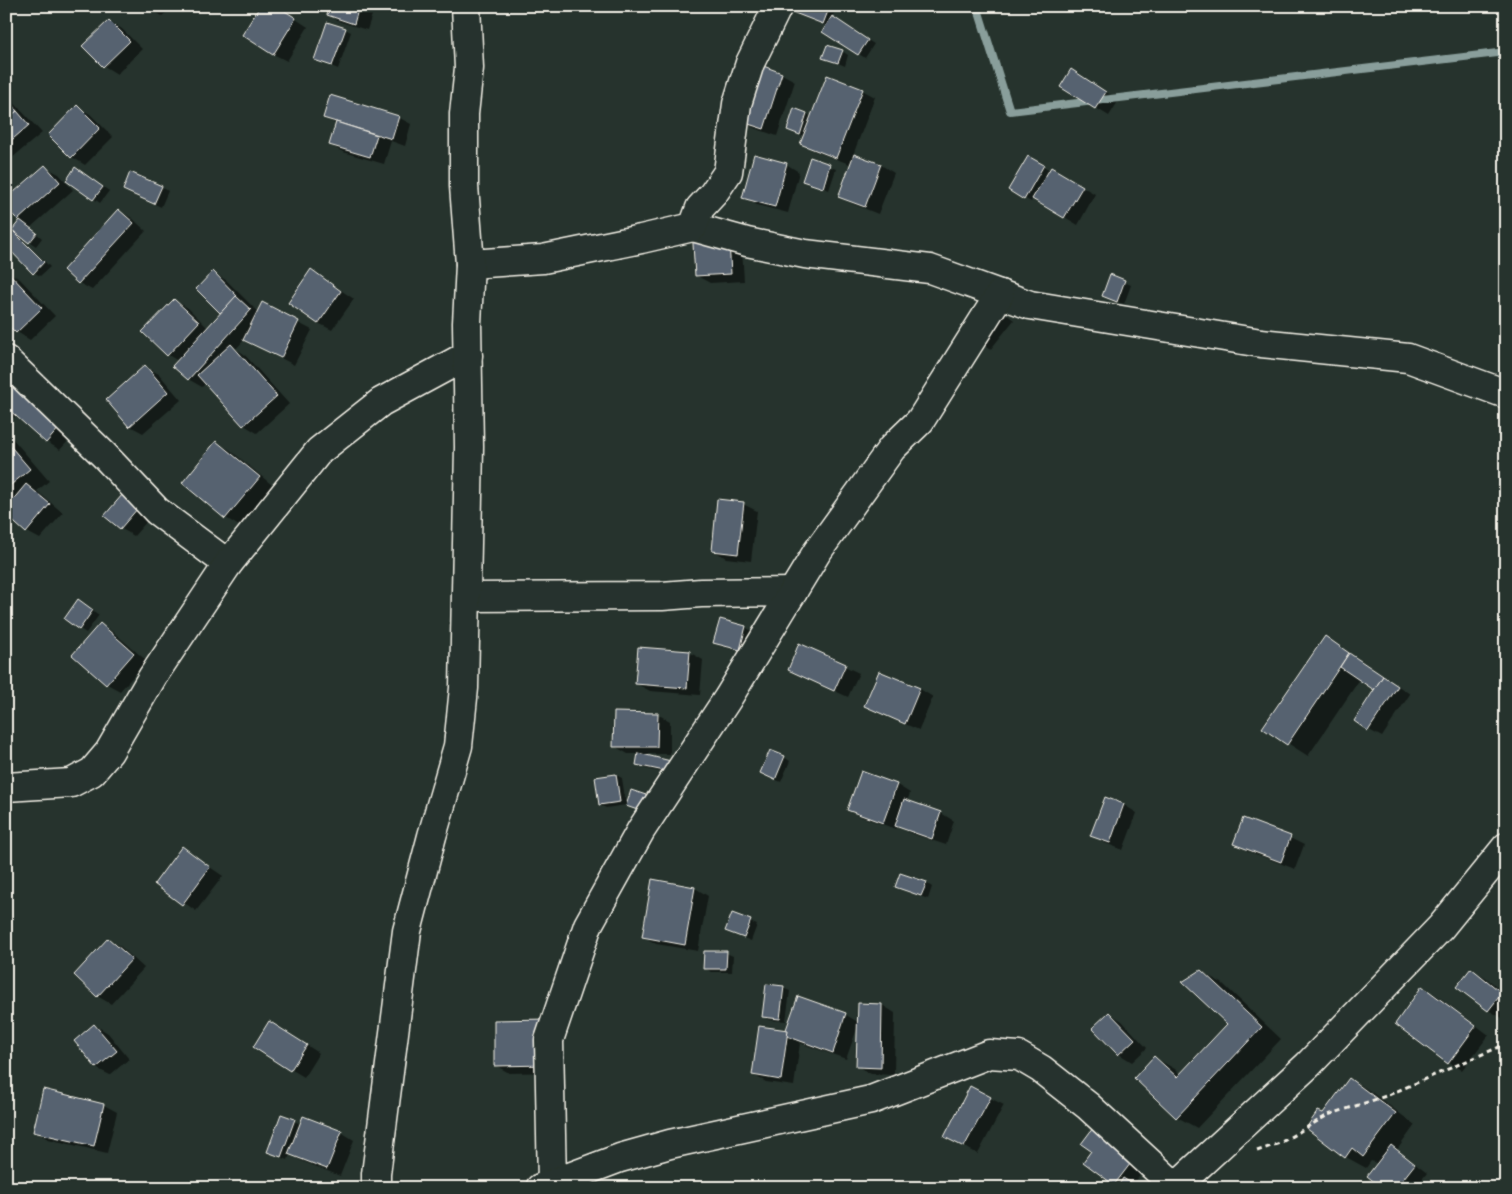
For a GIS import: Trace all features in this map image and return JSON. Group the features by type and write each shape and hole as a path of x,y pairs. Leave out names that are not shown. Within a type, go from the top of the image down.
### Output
{"street":[{"path":"376,1188 376,1174 407,931 458,746 464,688 468,597 470,264 464,186 464,114 469,68 466,6"},
{"path":"693,226 700,208 713,194 728,172 738,104 750,63 778,6"},
{"path":"470,264 543,259 641,239 693,226 747,242 805,254 930,269 1030,305 1261,343 1408,358 1506,394"},
{"path":"1000,294 920,421 892,448 817,552 728,698 641,830 588,925 549,1040 546,1185 620,1158 670,1144 871,1100 989,1054 1019,1056 1040,1069 1088,1106 1176,1187 1308,1066 1441,927 1506,847"},
{"path":"6,787 71,783 92,772 109,752 154,676 228,564 319,451 380,402 468,355"},
{"path":"9,368 104,455 157,511 228,564"},
{"path":"468,597 662,596 701,592 793,592"}],"path":[{"path":"1254,1151 1280,1143 1328,1115 1386,1096 1506,1044"}],"building":[{"path":"260,6 277,6 296,18 273,55 242,35"},
{"path":"329,6 359,6 354,24 327,15"},
{"path":"794,6 830,6 823,24 792,12"},
{"path":"832,16 868,40 858,55 822,32"},
{"path":"109,20 130,41 103,67 82,46"},
{"path":"327,22 346,28 332,66 314,60"},
{"path":"827,45 843,50 838,63 822,58"},
{"path":"758,64 782,73 764,129 739,121"},
{"path":"1071,69 1106,92 1095,109 1060,87"},
{"path":"827,75 863,89 836,158 800,144"},
{"path":"330,95 399,116 392,139 323,118"},
{"path":"6,98 17,111 6,120"},
{"path":"77,105 100,128 71,158 48,135"},
{"path":"794,108 807,113 800,135 787,130"},
{"path":"17,111 29,125 6,145 6,120"},
{"path":"336,122 377,135 370,157 329,145"},
{"path":"754,154 787,163 775,207 742,198"},
{"path":"854,154 881,164 865,207 838,197"},
{"path":"1028,156 1044,165 1024,200 1008,190"},
{"path":"810,157 830,164 823,188 802,181"},
{"path":"45,165 60,182 18,220 6,208 6,199"},
{"path":"75,167 103,187 93,200 66,181"},
{"path":"1051,167 1083,186 1064,218 1032,199"},
{"path":"130,172 162,186 154,204 123,190"},
{"path":"118,209 134,223 78,284 63,270"},
{"path":"20,220 37,233 29,243 12,230"},
{"path":"728,225 731,274 695,276 692,228"},
{"path":"12,230 44,262 33,274 6,246 6,236"},
{"path":"311,269 341,291 318,324 288,303"},
{"path":"6,270 42,308 16,333 6,323"},
{"path":"213,271 237,296 220,313 196,289"},
{"path":"1110,274 1125,280 1117,302 1102,296"},
{"path":"236,296 251,310 188,380 172,366"},
{"path":"174,299 199,322 167,356 142,332"},
{"path":"262,302 299,321 281,358 243,340"},
{"path":"231,344 277,396 243,426 197,375"},
{"path":"145,365 168,392 129,427 106,400"},
{"path":"17,375 66,420 46,443 6,407 6,388"},
{"path":"6,441 30,469 6,489"},
{"path":"216,441 260,477 225,519 182,483"},
{"path":"135,480 150,494 120,529 104,516"},
{"path":"26,484 50,504 26,533 6,515 6,508"},
{"path":"717,499 744,502 738,554 712,551"},
{"path":"78,599 93,610 79,630 64,619"},
{"path":"720,619 746,626 740,650 713,643"},
{"path":"100,623 134,653 106,685 72,655"},
{"path":"1325,636 1349,653 1287,745 1262,728"},
{"path":"799,643 846,664 834,691 788,670"},
{"path":"638,647 690,651 687,688 635,684"},
{"path":"1349,653 1383,676 1374,690 1340,667"},
{"path":"879,671 920,688 905,724 864,706"},
{"path":"1383,676 1398,686 1368,731 1354,721"},
{"path":"614,712 658,713 657,747 613,747"},
{"path":"770,750 785,756 775,780 760,773"},
{"path":"638,753 671,761 669,772 636,765"},
{"path":"861,771 897,784 883,823 847,810"},
{"path":"616,774 620,802 599,805 595,777"},
{"path":"631,790 652,797 646,813 626,806"},
{"path":"1105,797 1124,804 1110,843 1090,836"},
{"path":"904,799 941,812 932,839 895,826"},
{"path":"1243,818 1291,836 1281,862 1233,844"},
{"path":"182,846 210,867 182,905 154,884"},
{"path":"900,873 927,882 921,896 895,887"},
{"path":"652,879 695,887 685,945 642,937"},
{"path":"732,913 751,920 744,938 725,931"},
{"path":"108,938 132,959 97,997 74,975"},
{"path":"704,951 727,951 726,969 703,969"},
{"path":"1471,968 1502,993 1488,1011 1456,987"},
{"path":"1201,970 1262,1027 1176,1118 1134,1078 1154,1056 1177,1077 1227,1024 1182,982"},
{"path":"766,984 784,986 780,1019 762,1017"},
{"path":"1422,986 1476,1026 1448,1064 1395,1024"},
{"path":"798,996 846,1013 833,1053 784,1035"},
{"path":"858,1003 882,1004 881,1068 856,1067"},
{"path":"1109,1012 1135,1039 1118,1055 1092,1028"},
{"path":"548,1019 549,1065 494,1066 494,1020"},
{"path":"269,1021 307,1045 290,1071 253,1047"},
{"path":"94,1024 117,1051 96,1068 74,1041"},
{"path":"759,1026 788,1030 781,1080 752,1075"},
{"path":"1349,1078 1396,1113 1363,1157 1352,1148 1345,1158 1306,1128 1318,1111 1323,1113"},
{"path":"970,1086 991,1097 964,1147 944,1137"},
{"path":"43,1089 104,1104 94,1146 33,1132"},
{"path":"281,1114 295,1119 281,1157 267,1152"},
{"path":"303,1116 342,1131 327,1169 288,1154"},
{"path":"1096,1124 1137,1155 1114,1185 1083,1162 1091,1151 1081,1144"},
{"path":"1391,1145 1415,1164 1396,1188 1382,1188 1367,1176"},
{"path":"1123,1178 1136,1186 1135,1188 1117,1188"}],"waterway":[{"path":"977,6 1010,111 1506,52"}]}
